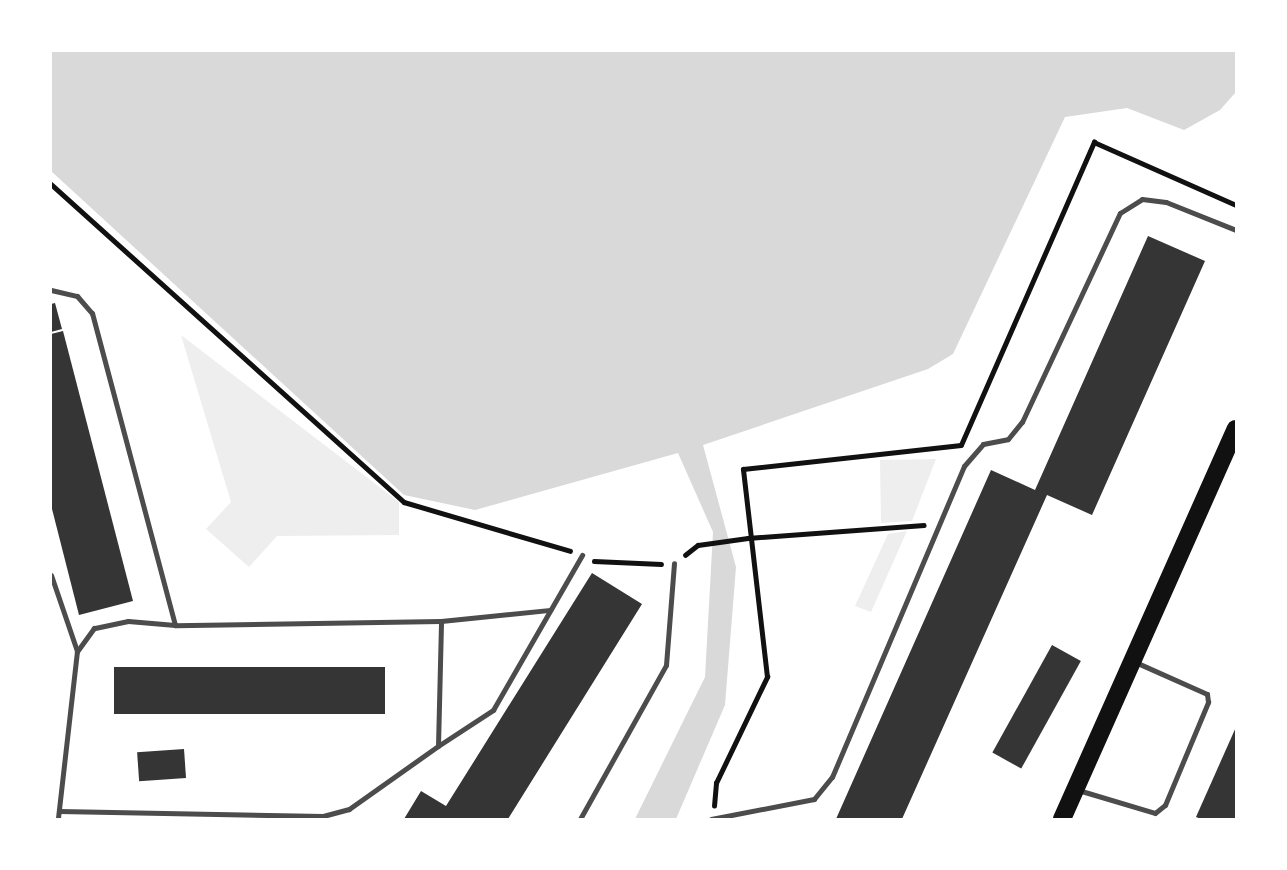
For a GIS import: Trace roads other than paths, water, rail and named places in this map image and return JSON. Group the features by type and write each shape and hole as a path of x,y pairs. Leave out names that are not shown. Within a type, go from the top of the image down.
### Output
{"main road":[{"path":"1062,819 1236,429"}],"lane":[{"path":"712,818 814,799 832,777 935,524 964,466 983,444 1009,439 1022,422 1120,213 1142,199 1166,202 1236,230"},
{"path":"51,290 77,296 92,313 175,625"},
{"path":"59,811 323,816 349,809 493,710 582,555"},
{"path":"580,819 666,666 674,563"},
{"path":"51,575 76,651 58,819"},
{"path":"76,651 94,628 128,621 175,625 441,621 550,610"},
{"path":"438,746 441,621"},
{"path":"1075,789 1155,813 1165,805 1208,702 1207,694 1132,661"}]}
